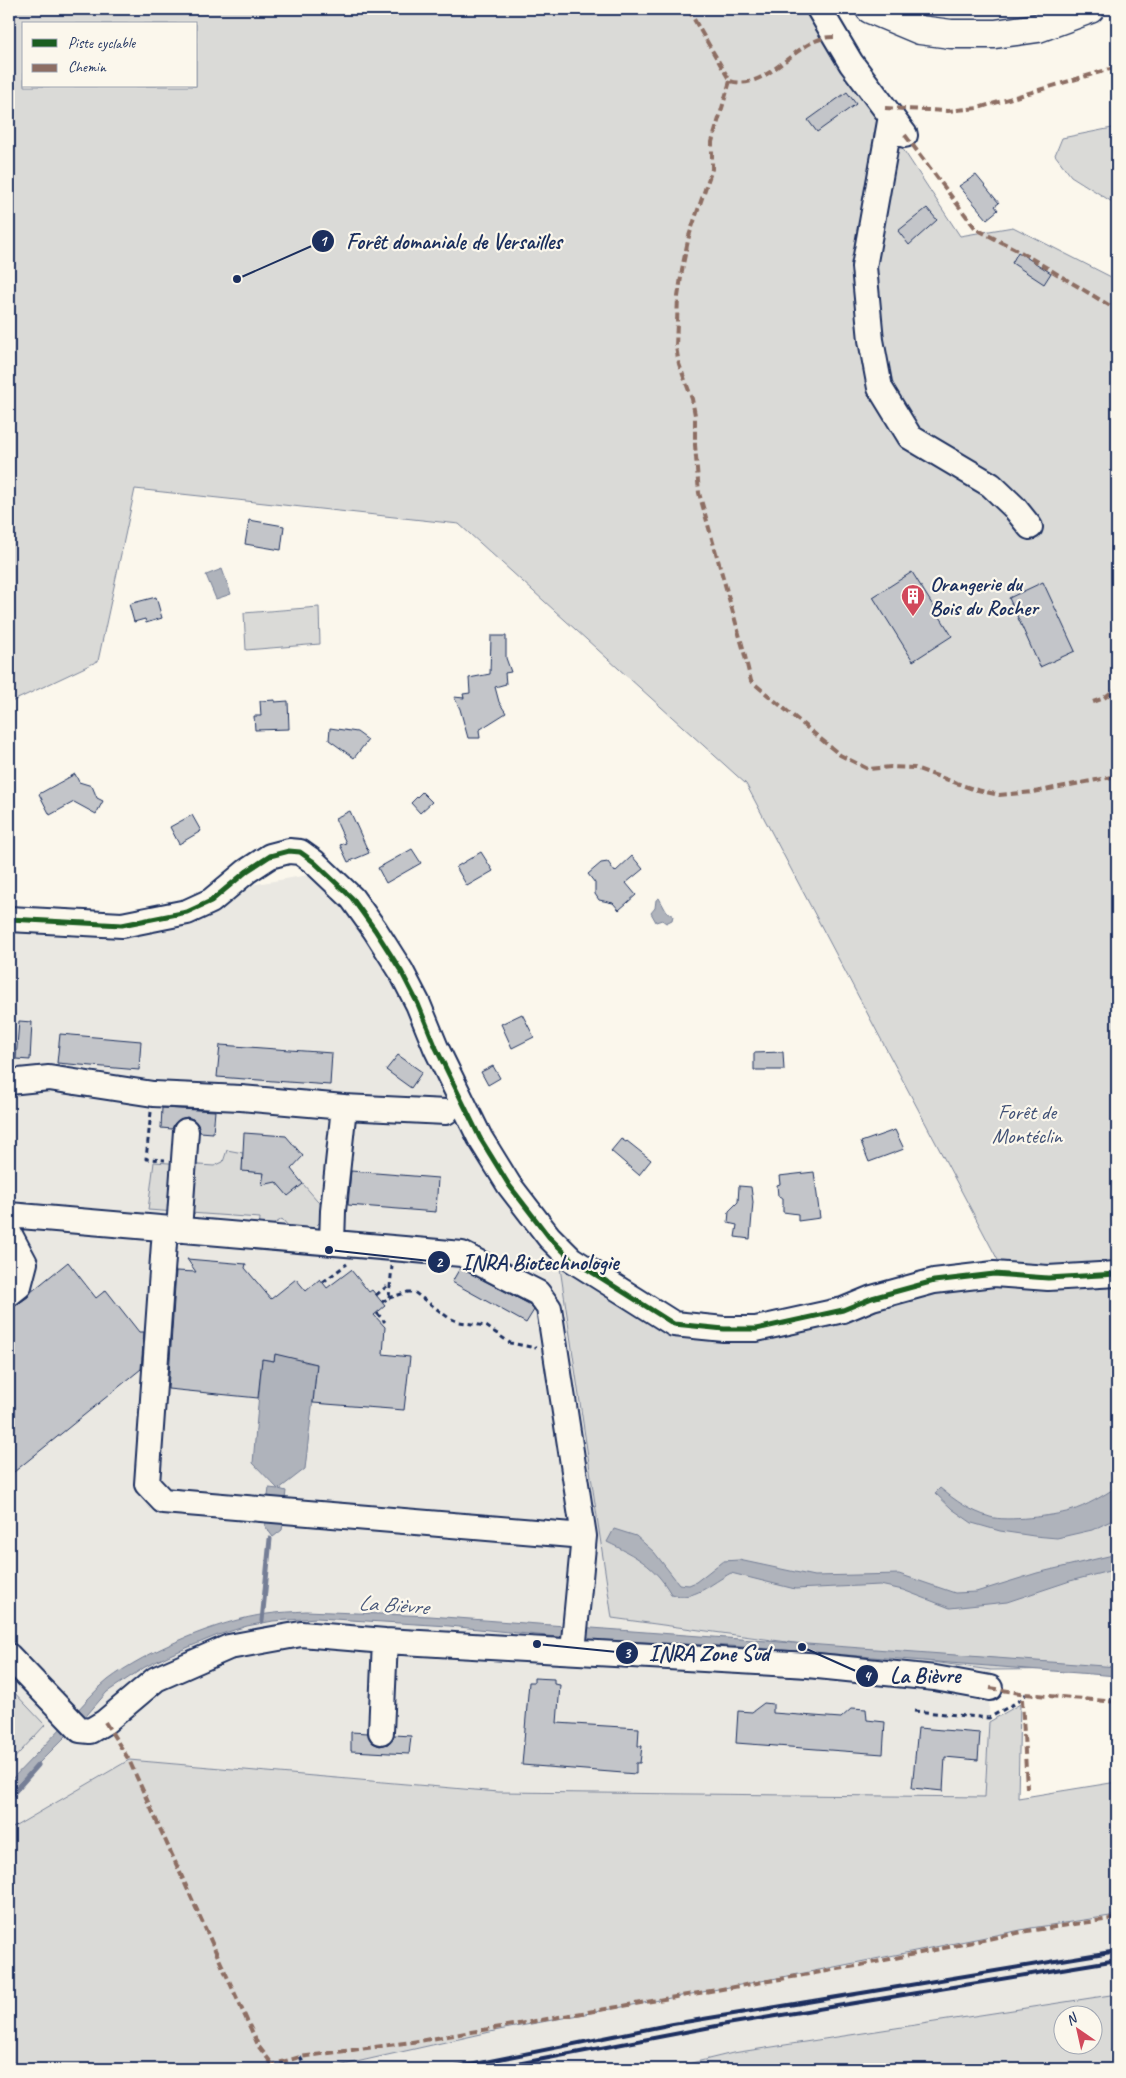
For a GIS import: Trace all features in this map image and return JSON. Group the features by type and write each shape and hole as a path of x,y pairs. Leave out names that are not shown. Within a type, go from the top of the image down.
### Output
{"main road":[{"path":"870,9 920,30 951,34 995,34 1038,28 1090,9"}],"street":[{"path":"820,9 851,63 905,135"},
{"path":"891,116 864,266 871,340 880,388 910,437 991,484 1014,507 1030,527"},
{"path":"9,919 122,925 187,912 210,901 247,870 270,856 289,851 300,852 314,862 352,898 375,930 401,971 418,1004 436,1048 480,1138 509,1185 549,1237 571,1259 674,1324 724,1329 756,1329 843,1310 872,1298 934,1281 994,1274 1048,1278 1117,1274"},
{"path":"9,1082 49,1078 153,1094 446,1112"},
{"path":"332,1242 333,1210 344,1107"},
{"path":"186,1131 184,1162 172,1230 147,1484 163,1501 584,1536"},
{"path":"9,1215 462,1254 538,1293 550,1308 584,1536 574,1640"},
{"path":"9,1233 26,1262 19,1286 9,1294"},
{"path":"9,1656 80,1730 90,1731 104,1722 156,1679 229,1647 301,1634 385,1641 574,1640 935,1678 990,1688"},
{"path":"381,1732 385,1641"}],"path":[{"path":"153,1094 146,1159 184,1162"},
{"path":"389,1298 394,1248"},
{"path":"323,1282 350,1261"},
{"path":"376,1295 390,1284"},
{"path":"382,1302 408,1292 414,1292 449,1318 459,1322 486,1326 510,1343 535,1348 557,1357"},
{"path":"377,1313 385,1322"},
{"path":"914,1711 989,1718 1022,1700 1026,1694"},
{"path":"300,2058 307,2069"}],"shaded area":[{"path":"222,569 231,594 216,599 206,575"},
{"path":"308,875 358,918 559,1261 612,1618 991,1670 985,1797 498,1792 129,1760 9,1830 9,932 130,932 245,886"},
{"path":"659,898 666,911 673,916 672,920 666,923 662,920 656,922 651,913 655,908 656,900"},
{"path":"275,1354 296,1358 304,1356 304,1362 317,1364 305,1469 279,1489 286,1491 284,1508 267,1504 269,1488 278,1489 253,1463 262,1359 274,1361"},
{"path":"1117,1487 1117,1518 1092,1530 1057,1538 1000,1531 972,1523 952,1509 935,1493 940,1488 976,1512 990,1517 1018,1519 1070,1511 1088,1504"},
{"path":"265,1517 284,1518 282,1530 273,1537 265,1526"},
{"path":"614,1529 636,1536 654,1552 679,1584 689,1585 696,1582 723,1561 739,1560 814,1576 899,1574 955,1593 976,1592 1037,1573 1117,1554 1117,1569 1070,1581 1007,1602 950,1608 903,1590 880,1585 795,1589 731,1573 695,1594 679,1596 671,1594 665,1584 644,1563 607,1542"},
{"path":"306,1611 430,1616 1117,1667 1117,1676 731,1646 577,1639 449,1626 317,1618 273,1621 247,1626 218,1635 145,1667 107,1692 80,1723 73,1715 108,1680 142,1658 184,1638 248,1617 272,1613"},
{"path":"67,1722 73,1729 9,1793 9,1782"},
{"path":"1117,1915 1117,1994 733,2053 667,2069 332,2069 499,2030 1031,1928"}],"green space":[{"name":"Forêt de Montéclin","path":"9,9 819,9 819,21 960,236 1013,227 1117,280 1117,1260 1092,1266 1000,1264 746,784 459,524 135,489 98,661 9,703"},
{"path":"1117,127 1117,205 1071,176 1055,155 1062,138"},
{"path":"319,607 320,644 246,650 244,613"},
{"path":"227,1150 243,1153 242,1171 264,1173 263,1181 274,1180 288,1195 303,1184 324,1208 326,1216 307,1235 296,1235 282,1219 259,1232 260,1218 148,1210 154,1162 214,1166 223,1162"},
{"path":"559,1261 672,1336 765,1339 900,1299 1005,1282 1117,1285 1117,1669 991,1670 612,1618"},
{"path":"9,1687 45,1725 9,1764"},
{"path":"1020,1704 1018,1798 1117,1782 1117,1915 1031,1928 499,2030 332,2069 9,2069 9,1830 129,1760 498,1792 985,1797 989,1722"},
{"path":"1117,1994 1117,2069 667,2069 733,2053"}],"building":[{"path":"847,92 856,104 817,132 808,120"},
{"path":"976,175 999,203 995,206 998,210 987,219 959,186"},
{"path":"927,208 937,220 909,245 898,231"},
{"path":"1018,252 1051,273 1044,284 1012,263"},
{"path":"249,520 284,526 281,550 245,544"},
{"name":"Orangerie du Bois du Rocher","path":"912,572 952,636 913,661 873,597"},
{"path":"1043,582 1075,651 1040,667 1009,598"},
{"path":"156,597 162,618 146,623 145,619 134,622 129,604"},
{"path":"491,636 506,636 506,658 511,672 505,673 506,684 495,687 499,702 506,713 479,730 480,738 468,738 460,709 454,697 464,698 463,694 470,693 469,678 490,674"},
{"path":"275,700 275,702 288,701 289,729 255,730 254,716 261,716 260,701"},
{"path":"330,728 357,732 368,740 354,758 329,740"},
{"path":"75,774 79,782 92,786 97,798 103,801 96,814 74,802 50,815 39,794"},
{"path":"422,792 432,802 420,813 411,803"},
{"path":"350,811 369,853 348,862 340,845 346,843 335,818"},
{"path":"192,815 201,831 179,844 170,827"},
{"path":"412,849 421,863 386,883 378,868"},
{"path":"481,852 493,871 467,886 456,867"},
{"path":"632,856 643,869 626,883 636,895 619,910 613,903 599,900 595,894 595,883 588,874 601,863 608,862 615,872"},
{"path":"522,1014 534,1037 512,1048 501,1024"},
{"path":"19,1021 32,1022 30,1060 16,1059"},
{"path":"60,1034 141,1041 139,1070 57,1063"},
{"path":"220,1045 332,1053 330,1085 217,1077"},
{"path":"783,1052 784,1070 754,1070 754,1053"},
{"path":"398,1055 422,1072 411,1088 386,1070"},
{"path":"493,1066 500,1078 488,1085 481,1072"},
{"path":"162,1108 215,1111 213,1133 200,1132 198,1125 193,1119 187,1117 180,1119 174,1124 172,1129 161,1128"},
{"path":"895,1130 904,1149 869,1162 861,1142"},
{"path":"244,1133 286,1136 303,1156 291,1169 303,1184 288,1196 276,1182 262,1185 264,1173 242,1171"},
{"path":"621,1139 627,1141 651,1160 639,1175 611,1151"},
{"path":"351,1171 438,1178 436,1212 348,1205"},
{"path":"814,1172 820,1218 798,1221 798,1214 783,1212 783,1198 778,1196 777,1185 780,1184 779,1176"},
{"path":"739,1186 751,1187 753,1202 750,1239 735,1237 737,1225 728,1223 729,1211 738,1202"},
{"path":"187,1259 246,1264 245,1268 271,1299 296,1279 306,1291 320,1279 327,1288 351,1270 369,1292 372,1290 385,1306 374,1315 385,1327 383,1354 410,1357 404,1410 313,1403 317,1364 275,1354 274,1361 262,1359 258,1398 168,1389 176,1271 196,1272"},
{"path":"68,1262 96,1298 106,1290 139,1332 144,1332 141,1369 9,1476 9,1310 28,1297 31,1292"},
{"path":"460,1268 529,1304 534,1310 526,1323 452,1282"},
{"path":"534,1678 554,1679 554,1684 560,1685 557,1723 639,1728 638,1746 642,1746 640,1763 636,1763 636,1774 522,1765 529,1682 534,1682"},
{"path":"764,1703 773,1704 773,1713 841,1718 852,1708 866,1709 867,1720 885,1722 883,1754 736,1743 738,1711 752,1712"},
{"path":"918,1728 980,1733 978,1760 945,1757 943,1791 912,1788"},
{"path":"351,1732 368,1733 373,1743 380,1746 388,1744 394,1735 411,1736 409,1754 351,1751"}],"waterway":[{"path":"262,1621 270,1539"},
{"name":"La Bièvre","path":"9,1798 38,1765"}],"railway":[{"path":"450,2069 673,2024 1117,1951"},
{"path":"491,2069 727,2024 1117,1960"}],"marked path":[{"path":"688,9 730,81 743,83 755,80 767,74 812,42 836,37"},
{"path":"885,108 948,111 978,108 1117,67"},
{"path":"730,81 712,142 712,169 689,236 683,264 678,297 676,347 679,364 692,399 695,415 695,445 699,493 751,681 840,755 868,769 891,767 915,768 973,789 999,795 1034,792 1117,776"},
{"path":"905,135 976,229 1019,251 1117,310"},
{"path":"1093,702 1104,698 1117,688"},
{"path":"1117,1044 1117,1066"},
{"path":"990,1688 1026,1694 1117,1702"},
{"path":"1022,1699 1027,1788"},
{"path":"105,1722 129,1760 259,2047 273,2065"},
{"path":"257,2069 300,2057 419,2041 856,1966 1027,1931 1117,1918"}],"cycle path":[{"path":"9,919 122,925 187,912 211,901 247,871 270,856 289,851 300,852 314,862 352,898 375,930 401,971 418,1004 436,1048 480,1138 509,1185 549,1237 571,1259 674,1324 724,1329 756,1329 843,1310 872,1298 934,1281 994,1274 1048,1278 1117,1274"}],"place":[{"name":"Forêt domaniale de Versailles","path":"237,279"},
{"name":"Orangerie du Bois du Rocher","path":"913,617"},
{"name":"INRA Biotechnologie","path":"329,1250"},
{"name":"INRA Zone Sud","path":"537,1644"},
{"name":"La Bièvre","path":"802,1647"}]}
